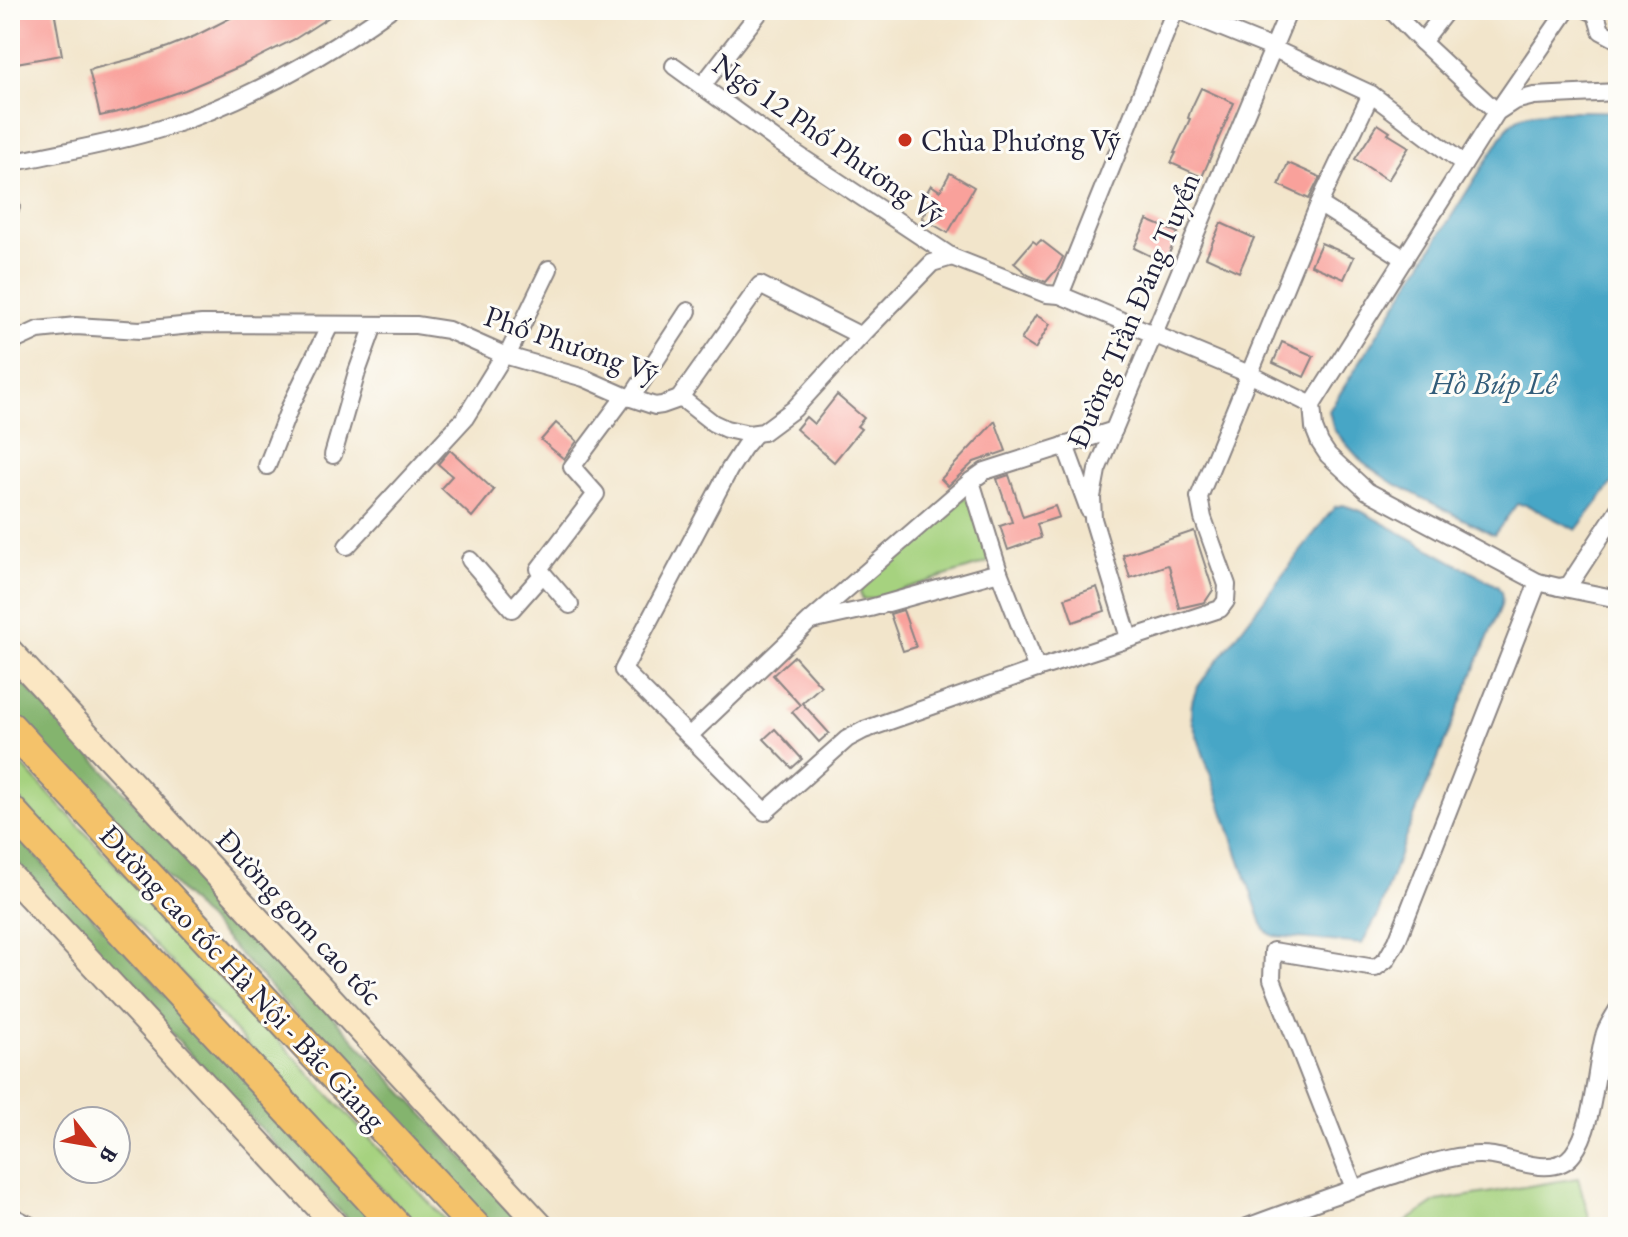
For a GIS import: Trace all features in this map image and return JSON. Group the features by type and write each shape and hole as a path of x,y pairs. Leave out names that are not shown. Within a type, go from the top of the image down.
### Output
{"highway":[{"name":"Đường cao tốc Hà Nội - Bắc Giang","path":"10,727 475,1227"},
{"name":"Đường cao tốc Hà Nội - Bắc Giang","path":"10,810 397,1227"}],"main road":[{"name":"Đường gom cao tốc","path":"10,651 542,1227"},
{"path":"10,875 337,1227"}],"street":[{"path":"10,163 159,129 212,109 324,54 389,10"},
{"path":"702,86 761,10"},
{"path":"1060,295 1176,10 1272,48 1371,94 1464,164"},
{"name":"Đường Trần Đăng Tuyển","path":"1129,638 1093,519 1092,497 1097,470 1289,10"},
{"path":"1391,10 1497,112"},
{"path":"1422,42 1447,10"},
{"path":"1567,10 1497,112 1312,405 1314,428 1320,443 1328,455 1367,491 1538,582 1618,599"},
{"path":"1588,10 1596,14 1601,31 1618,40"},
{"name":"Ngõ 12 Phố Phương Vỹ","path":"674,66 780,143 952,257"},
{"path":"1497,112 1514,101 1534,96 1618,92"},
{"path":"1312,405 1249,374 1060,295 1046,294 952,257 932,263 794,409 763,432 755,434 744,447 623,670 765,812 847,739 864,730 1220,609 1226,601 1227,585 1203,518 1199,497 1249,374 1319,204 1371,94"},
{"path":"1319,204 1405,259"},
{"path":"347,546 465,418 506,356 549,269"},
{"path":"679,399 760,285 861,336"},
{"path":"570,605 539,569 596,494 572,467 628,397 688,311"},
{"name":"Phố Phương Vỹ","path":"10,343 38,330 76,326 140,330 202,324 416,325 448,330 506,356 584,378 655,406 679,399 726,429 755,434"},
{"path":"267,466 290,407 330,325"},
{"path":"333,455 374,325"},
{"path":"689,736 810,621 971,481 985,471 1114,430"},
{"path":"1065,445 1093,519"},
{"path":"971,481 999,572 1037,669"},
{"path":"1559,587 1571,582 1618,510"},
{"path":"470,560 512,609 543,574"},
{"path":"810,621 870,608 999,572"},
{"path":"1354,1188 1272,979 1273,951 1375,968 1386,960 1409,912 1538,582"},
{"path":"1247,1227 1434,1162 1489,1155 1558,1166 1572,1156 1581,1141 1592,1104 1604,1034 1618,1009"},
{"path":"10,1215 33,1227"}],"green space":[{"path":"963,498 968,499 972,506 989,560 872,599 863,599 860,593 863,585"},
{"path":"10,669 528,1227 491,1227 10,710"},
{"path":"10,752 452,1227 417,1227 10,789"},
{"path":"10,828 381,1227 355,1227 238,1105 10,858"},
{"path":"1578,1178 1592,1227 1408,1227 1406,1222 1437,1201"}],"water":[{"name":"Hồ Búp Lê","path":"1618,111 1618,476 1576,530 1527,505 1517,504 1494,535 1391,482 1363,463 1334,430 1329,411 1507,128 1520,117 1531,114"},
{"path":"1343,505 1361,511 1497,586 1502,598 1406,836 1377,917 1362,944 1274,936 1267,932 1191,716 1192,702 1199,685 1326,518 1335,507"}],"building":[{"path":"10,10 54,10 62,55 16,63"},
{"path":"246,10 340,10 295,39 241,66 185,90 100,116 89,70 168,47"},
{"path":"1201,88 1234,103 1202,177 1171,163"},
{"path":"1378,124 1409,147 1388,180 1355,159"},
{"path":"1288,163 1320,177 1309,199 1279,185"},
{"path":"950,173 974,187 948,233 922,218 931,204 923,199 931,185 940,191"},
{"path":"1147,220 1178,233 1165,263 1134,248"},
{"path":"1221,223 1254,238 1239,272 1206,257"},
{"path":"1041,240 1063,257 1046,282 1028,275 1014,263 1033,241 1037,244"},
{"path":"1321,243 1354,257 1344,279 1311,265"},
{"path":"1036,315 1050,324 1035,349 1021,340"},
{"path":"1282,342 1314,356 1304,377 1273,363"},
{"path":"837,395 864,418 857,426 861,429 834,462 796,429 806,417 814,424"},
{"path":"995,421 1006,451 974,462 948,486 941,479"},
{"path":"556,423 577,441 564,459 541,440"},
{"path":"450,450 494,490 472,517 441,488 452,476 438,464"},
{"path":"1009,475 1023,517 1055,506 1059,517 1037,524 1041,538 1008,550 1000,526 1012,522 997,479"},
{"path":"1194,531 1213,590 1205,602 1179,608 1167,565 1130,578 1123,555"},
{"path":"1097,587 1105,611 1073,622 1065,598"},
{"path":"903,610 916,647 903,651 890,614"},
{"path":"794,656 821,686 802,703 829,733 819,742 792,712 800,705 773,675"},
{"path":"775,729 802,759 792,768 764,739"}],"place":[{"name":"Chùa Phương Vỹ","path":"905,140"}]}
